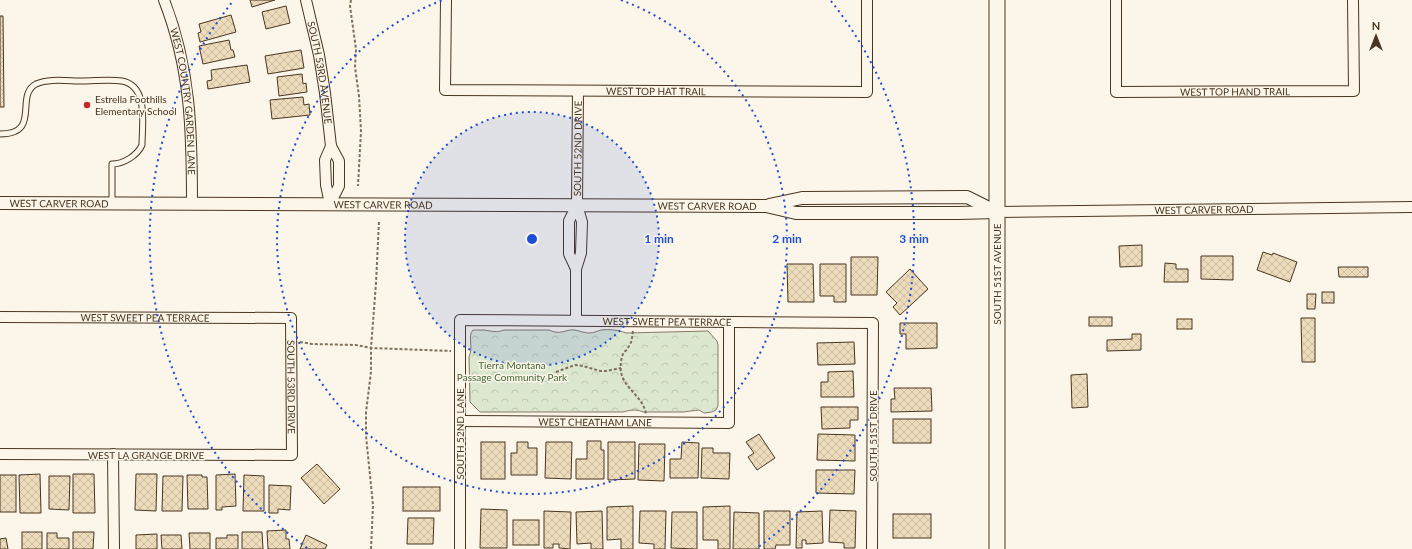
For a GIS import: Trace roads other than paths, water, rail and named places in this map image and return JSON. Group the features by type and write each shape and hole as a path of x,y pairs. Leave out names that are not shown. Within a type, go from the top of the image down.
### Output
{"main road":[{"name":"SOUTH 51ST AVENUE","path":"996,0 997,549"}],"street":[{"name":"WEST COUNTRY GARDEN LANE","path":"164,0 172,21 185,72 190,111 192,204"},
{"name":"SOUTH 53RD AVENUE","path":"306,0 319,55 325,93 331,146 325,160 326,185 330,204"},
{"name":"WEST TOP HAT TRAIL","path":"446,0 445,90 867,92 867,0"},
{"name":"WEST TOP HAND TRAIL","path":"1116,0 1116,92 1354,91 1353,0"},
{"name":"SOUTH 52ND DRIVE","path":"576,320 576,269 581,253 582,222 577,205 578,91"},
{"name":"WEST CARVER ROAD","path":"0,204 766,206 796,213 958,213 1412,207"},
{"name":"WEST SWEET PEA TERRACE","path":"0,317 291,318"},
{"name":"SOUTH 53RD DRIVE","path":"291,318 292,455"},
{"name":"WEST SWEET PEA TERRACE","path":"460,320 873,323"},
{"name":"SOUTH 52ND LANE","path":"460,320 460,549"},
{"name":"WEST CHEATHAM LANE","path":"460,421 729,423 729,322"},
{"name":"SOUTH 51ST DRIVE","path":"872,549 873,323"},
{"name":"WEST LA GRANGE DRIVE","path":"0,454 292,455"},
{"path":"113,454 114,549"}],"lane":[{"path":"0,134 10,134 24,124 28,95 32,87 36,84 48,81 127,82 136,90 142,104 142,145 140,149 131,157 119,164 112,164 112,204"}],"place":[{"name":"Estrella Foothills Elementary School","path":"87,105"}],"park label":[{"name":"Tierra Montana Passage Community Park","path":"512,370"}]}
